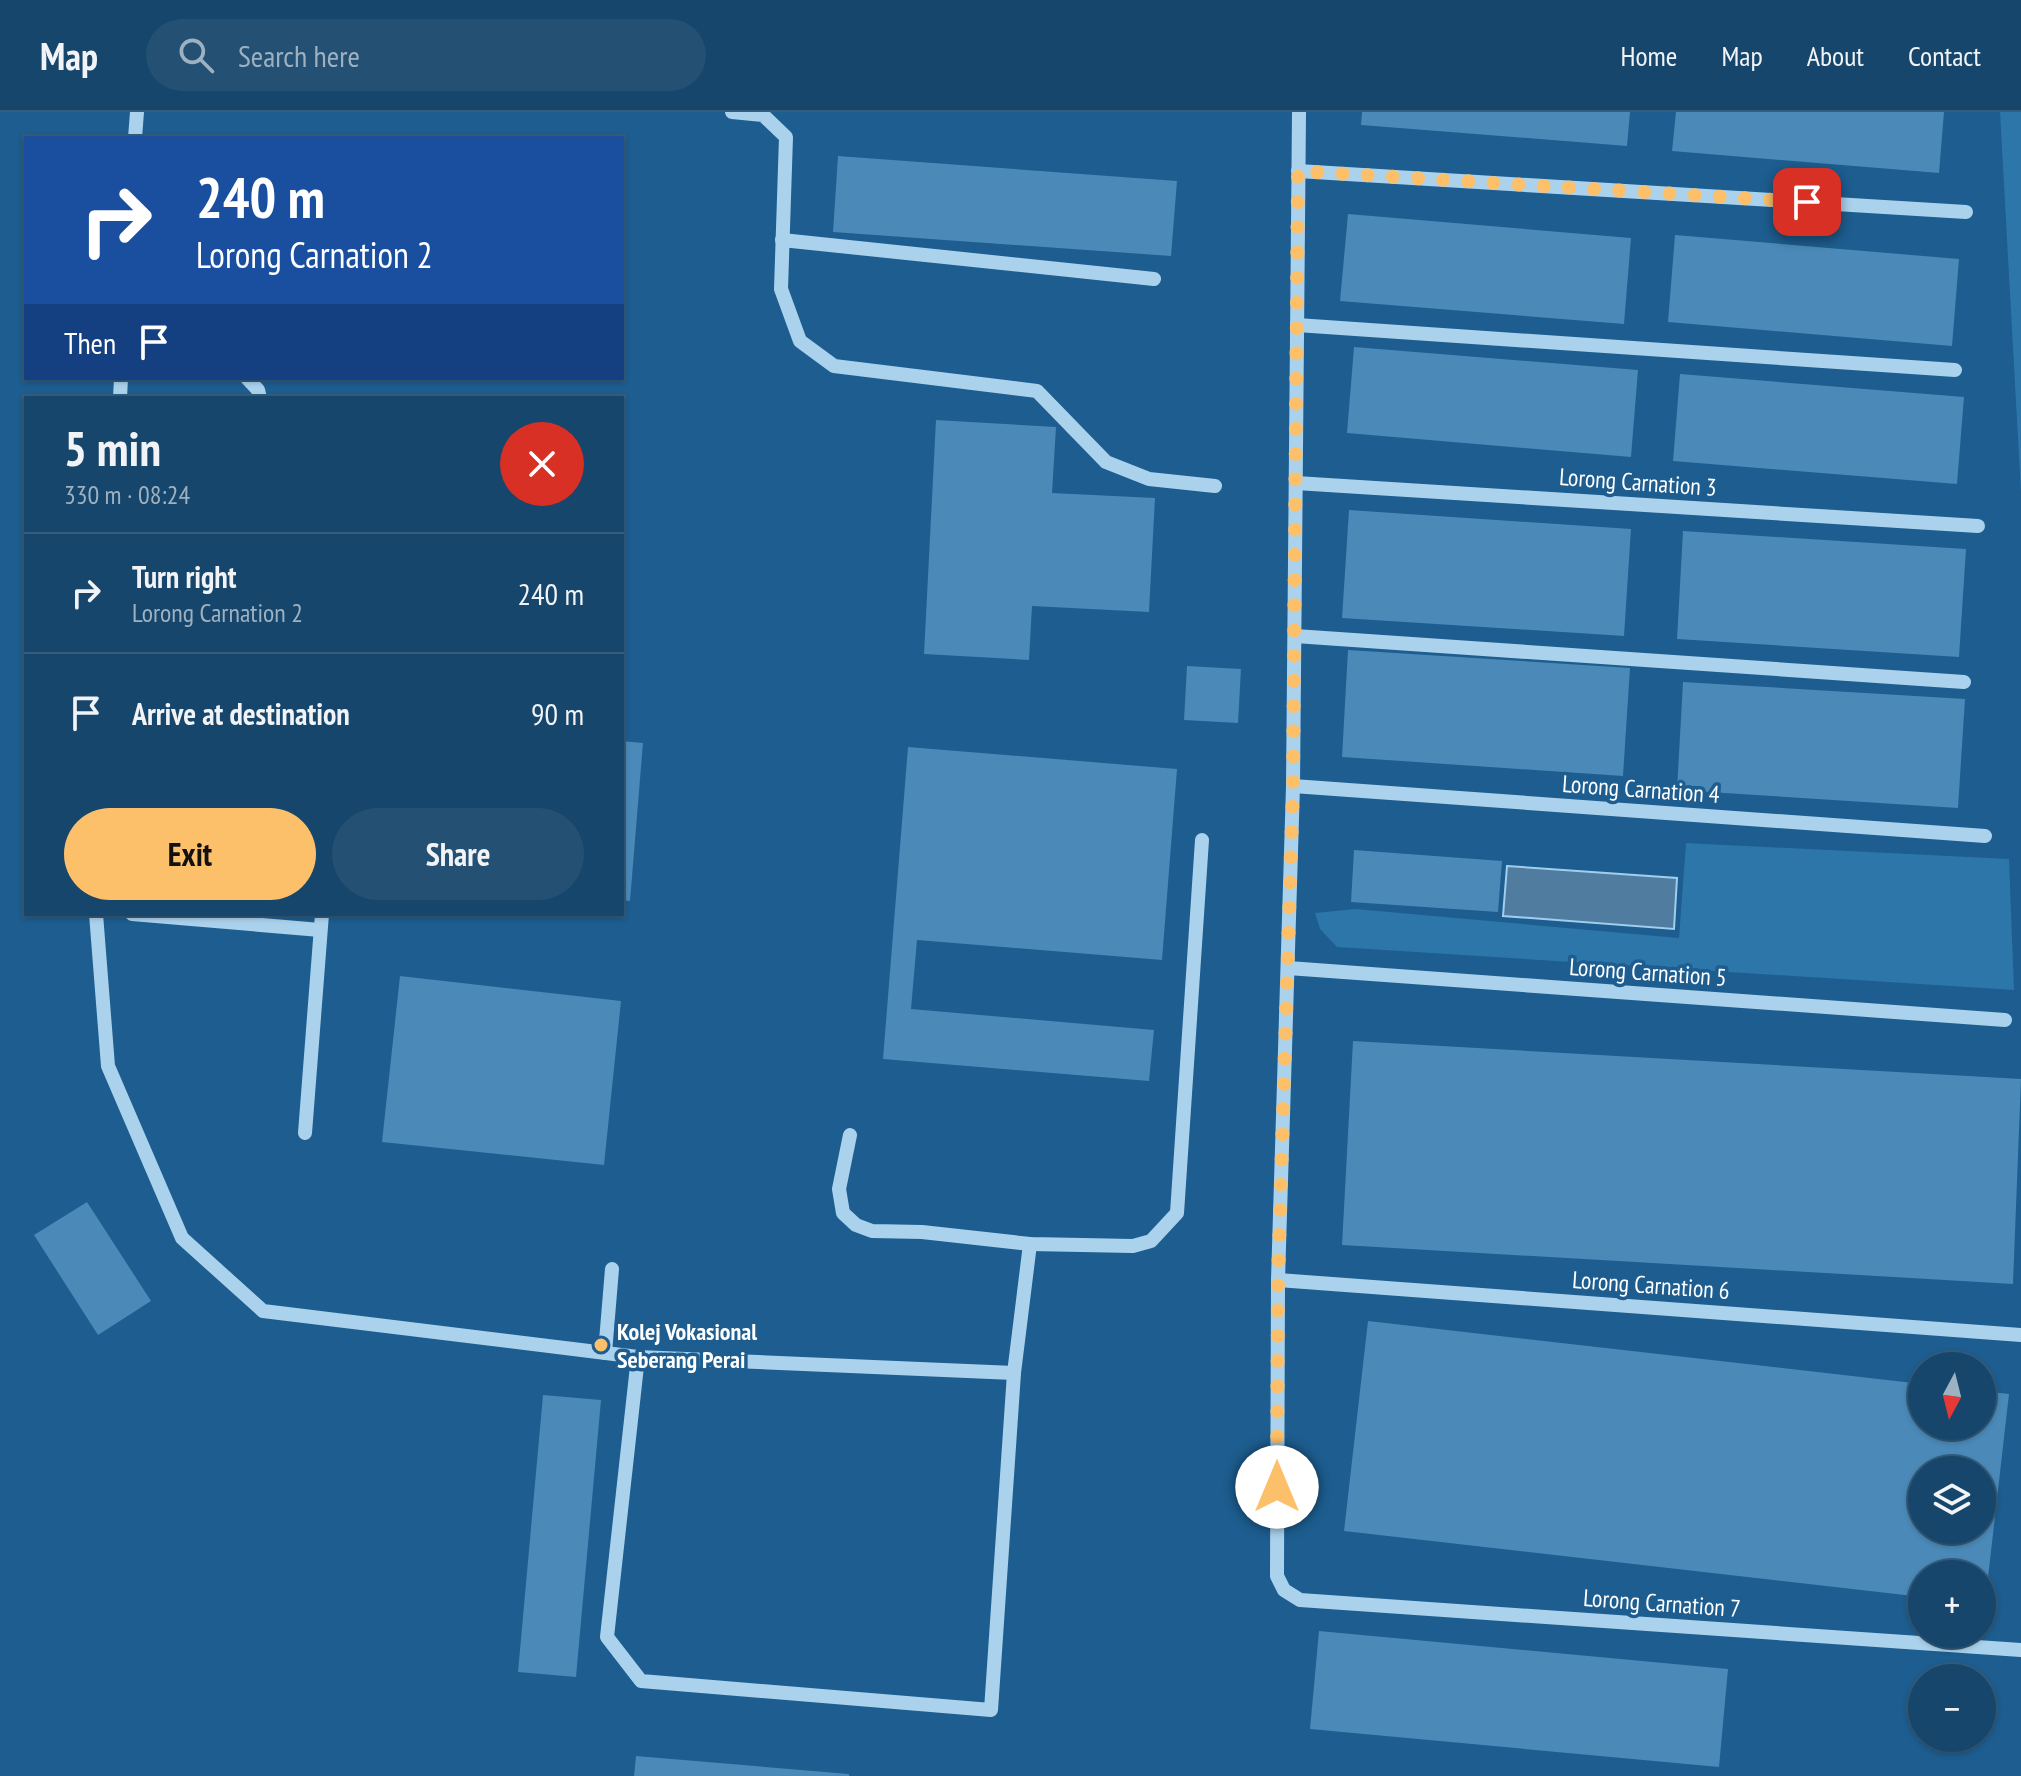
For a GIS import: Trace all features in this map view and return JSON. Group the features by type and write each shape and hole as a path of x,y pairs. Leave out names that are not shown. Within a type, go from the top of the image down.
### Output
{"street":[{"path":"135,136 137,112"},
{"path":"732,112 763,115 786,137 781,289 800,341 834,366 1037,391 1106,462 1149,479 1215,486"},
{"path":"1278,1280 1293,786 1299,112"},
{"path":"1298,171 1966,212"},
{"path":"782,240 1154,279"},
{"path":"1297,325 1955,370"},
{"name":"Lorong Carnation 3","path":"1296,483 1978,526"},
{"path":"1295,636 1964,682"},
{"name":"Lorong Carnation 4","path":"1293,786 1985,836"},
{"path":"850,1135 839,1189 843,1213 856,1225 872,1231 907,1231 1030,1244 1133,1246 1151,1241 1177,1213 1202,840"},
{"path":"96,916 108,1066 182,1238 263,1311 638,1357 1014,1373"},
{"path":"156,916 320,930"},
{"path":"305,1133 322,916"},
{"name":"Lorong Carnation 5","path":"1288,968 2005,1020"},
{"path":"638,1357 607,1637 641,1681 991,1710 1014,1373 1030,1244"},
{"path":"605,1353 612,1269"},
{"name":"Lorong Carnation 6","path":"1278,1280 2021,1335"},
{"name":"Lorong Carnation 7","path":"1278,1280 1277,1576 1284,1590 1300,1600 2021,1650"}],"shaded area":[{"path":"2000,112 2021,112 2021,493"},
{"path":"1686,843 2009,859 2014,990 1337,947 1320,929 1315,913 1355,909 1679,938"},
{"path":"1507,866 1677,878 1674,929 1503,916"}],"building":[{"path":"1362,112 1630,112 1627,146 1361,125"},
{"path":"1676,112 1944,112 1939,173 1672,151"},
{"path":"838,156 1177,181 1171,256 833,232"},
{"path":"1348,214 1631,238 1624,324 1340,301"},
{"path":"1675,235 1959,259 1952,346 1668,322"},
{"path":"1354,347 1638,370 1631,457 1347,433"},
{"path":"1680,374 1964,397 1957,484 1673,461"},
{"path":"936,420 1056,427 1052,493 1155,498 1149,612 1032,606 1029,660 924,654"},
{"path":"1349,510 1631,529 1624,636 1342,618"},
{"path":"1683,531 1966,549 1959,657 1677,639"},
{"path":"1348,650 1630,668 1623,776 1342,757"},
{"path":"1187,666 1241,669 1238,723 1184,720"},
{"path":"1683,682 1965,699 1958,808 1677,790"},
{"path":"624,741 643,743 630,901 624,900"},
{"path":"908,747 1177,769 1162,960 917,940 911,1009 1154,1030 1149,1081 883,1059"},
{"path":"1354,850 1502,861 1498,912 1351,902"},
{"path":"400,976 621,1001 604,1165 382,1142"},
{"path":"1353,1041 2021,1079 2013,1284 1342,1245"},
{"path":"87,1202 151,1301 98,1335 34,1235"},
{"path":"1368,1321 1908,1382 1908,1440 1996,1440 1996,1393 2009,1394 1996,1508 1996,1456 1908,1456 1908,1544 1992,1544 1990,1560 1908,1560 1908,1595 1344,1531"},
{"path":"543,1395 601,1400 576,1677 518,1672"},
{"path":"1319,1631 1728,1669 1719,1767 1310,1729"},
{"path":"636,1756 849,1774 849,1776 634,1776"}],"place":[{"name":"Kolej Vokasional Seberang Perai","path":"601,1345"}],"route":[{"path":"1277,1487 1278,1280 1293,786 1298,171 1807,202"}]}
